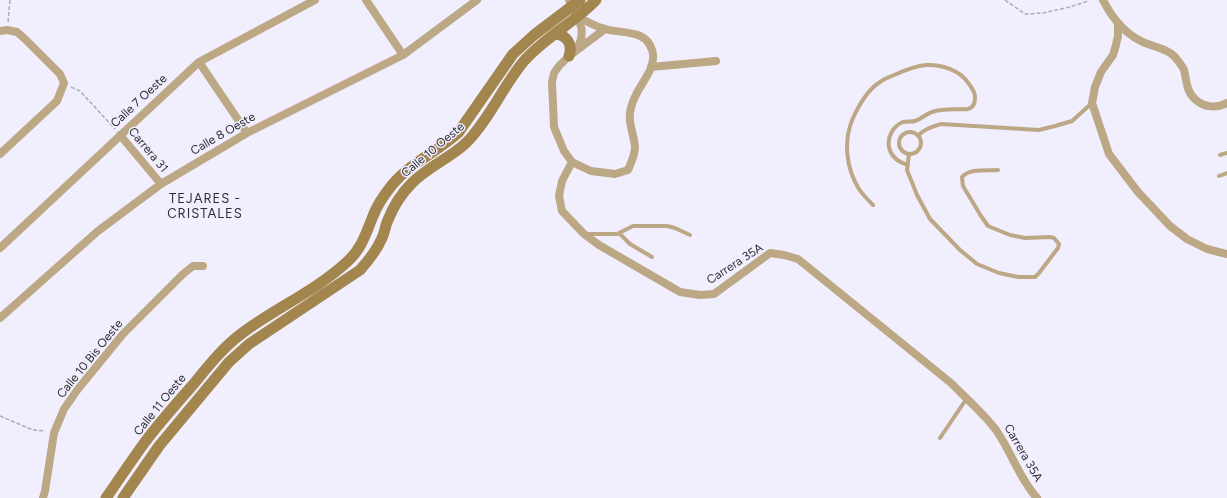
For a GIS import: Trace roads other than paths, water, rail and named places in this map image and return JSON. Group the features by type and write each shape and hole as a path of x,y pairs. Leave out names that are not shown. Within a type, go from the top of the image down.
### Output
{"main road":[{"name":"Calle 10 Oeste","path":"249,344 360,270 372,257 382,238 393,207 412,183 467,142 524,62 543,43 578,17 596,0"},
{"name":"Calle 10 Oeste","path":"241,334 331,276 349,260 360,248 368,232 373,216 392,186 418,161 448,143 458,133 513,54 574,2"},
{"path":"555,34 563,36 567,39 571,47 569,56"},
{"name":"Calle 11 Oeste","path":"106,498 153,432 219,353 241,334"},
{"name":"Calle 11 Oeste","path":"123,498 159,446 229,362 249,344"}],"street":[{"name":"Calle 7 Oeste","path":"0,248 199,62 315,0"},
{"path":"366,0 403,55"},
{"name":"Calle 8 Oeste","path":"0,318 98,231 161,184 247,133 403,55 478,0"},
{"path":"1103,0 1108,10 1118,23 1130,34 1174,55 1184,71 1188,91 1196,100 1205,105 1214,107 1227,103"},
{"path":"574,2 578,17 582,30 581,37 575,51 559,66 554,73 552,82 554,127 564,151 572,162 591,171 615,174 628,170 634,154 635,146 630,120 630,110 634,98 651,67 653,51 648,41 643,36 605,29 578,17"},
{"path":"1118,23 1116,45 1112,55 1101,72 1095,87 1092,103 1109,154 1138,192 1170,226 1188,240 1207,249 1227,254"},
{"path":"569,56 605,29"},
{"path":"0,154 57,101 64,83 60,74 17,32 4,31"},
{"path":"651,67 716,61"},
{"path":"199,62 247,133"},
{"name":"Carrera 31","path":"120,135 161,184"},
{"name":"Carrera 35A","path":"572,162 562,182 559,196 562,211 584,234 599,245 680,292 700,295 714,294 770,253 798,259 945,378 967,398 995,428 1018,470 1037,498"},
{"name":"Calle 10 Bis Oeste","path":"42,498 45,491 54,433 64,410 78,389 123,334 183,274 194,266 203,266"}],"lane":[{"path":"873,205 860,190 854,178 848,157 848,135 852,121 860,105 867,94 880,82 905,70 925,65 953,70 966,79 975,93 975,102 972,107 968,109 947,109 932,112 915,121 903,122 894,129 889,139 890,151 902,164 908,165"},
{"path":"918,136 928,128 941,124 1039,130 1072,121 1092,103"},
{"path":"906,133 912,133 918,136 921,141 917,152 909,154 905,153 901,149 901,137 906,133"},
{"path":"1220,155 1227,153"},
{"path":"909,154 907,170 917,195 930,219 960,250 977,264 999,274 1018,277 1035,277 1058,248 1059,244 1057,241 1050,237 1026,238 1010,235 988,226 963,186 962,178 965,174 970,172 998,170"},
{"path":"1218,176 1227,173"},
{"path":"584,234 619,233 633,226 667,226 690,235"},
{"path":"619,233 630,244 652,257"},
{"path":"940,438 967,398"}],"district":[{"name":"TEJARES - CRISTALES","path":"205,206"}]}
